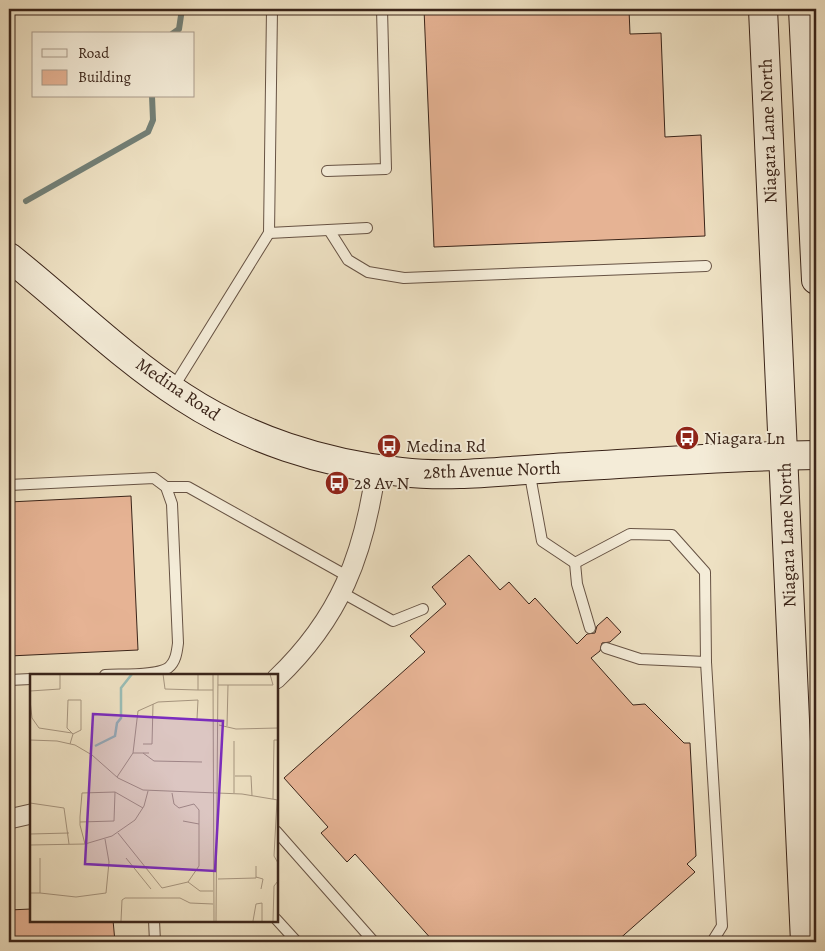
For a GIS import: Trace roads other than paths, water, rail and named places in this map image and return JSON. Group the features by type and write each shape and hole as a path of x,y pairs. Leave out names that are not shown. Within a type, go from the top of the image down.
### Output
{"street":[{"name":"Niagara Lane North","path":"762,9 805,942"},
{"path":"808,22 816,280"},
{"name":"Medina Road","path":"9,257 136,362 172,389 234,426 288,448 346,464 376,469"},
{"name":"28th Avenue North","path":"376,469 461,474 784,455 816,455"},
{"path":"278,677 302,654 332,610 356,562 371,509 376,469"},
{"path":"9,819 30,814"}],"lane":[{"path":"172,389 268,233 272,9"},
{"path":"327,171 386,169 382,9"},
{"path":"268,233 367,228"},
{"path":"329,230 348,260 368,272 404,278 706,266"},
{"path":"529,470 542,541 575,563"},
{"path":"9,485 154,478 166,487 172,504 178,643 176,657 168,668 152,672 121,674"},
{"path":"166,487 188,487 345,584 393,622 423,609"},
{"path":"575,563 630,534 672,535 705,572 706,662 722,926 712,942"},
{"path":"575,563 577,584 590,628"},
{"path":"606,648 640,659 706,662"},
{"path":"9,680 30,679"},
{"path":"278,833 374,942"},
{"path":"154,921 155,942"},
{"path":"278,921 297,942"}],"waterway":[{"path":"175,32 179,29 182,9"},
{"path":"26,201 148,132 153,120 152,98"}],"place":[{"name":"Niagara Ln","path":"687,438"},
{"name":"Medina Rd","path":"389,446"},
{"name":"28 Av N","path":"337,483"}]}
